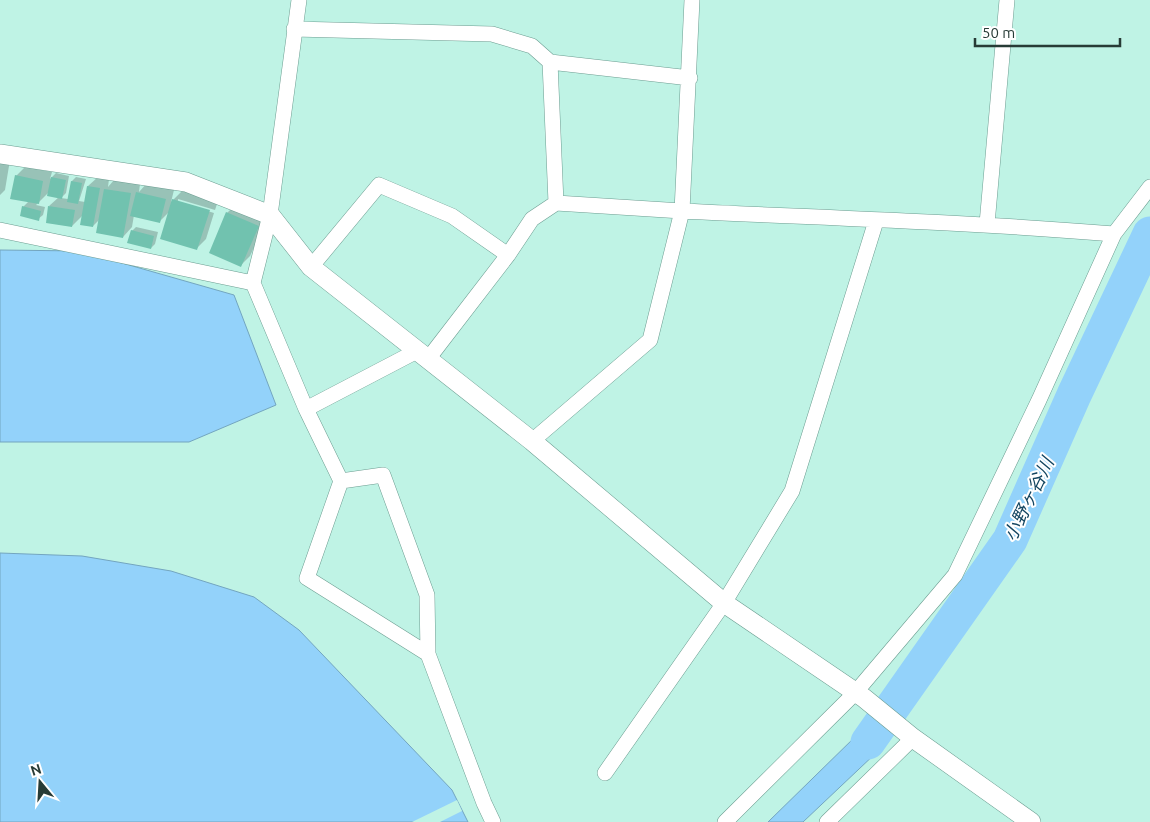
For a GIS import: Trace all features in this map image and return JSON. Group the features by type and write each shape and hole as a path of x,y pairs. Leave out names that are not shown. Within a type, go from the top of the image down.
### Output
{"street":[{"path":"299,0 270,215 253,283 306,409 341,481 307,578 428,654"},
{"path":"532,442 650,340 682,211 690,78 692,0"},
{"path":"987,224 1007,0"},
{"path":"294,29 492,34 532,46 550,62 690,78"},
{"path":"550,62 556,203"},
{"path":"0,154 186,182 270,215 311,267 532,442 724,603 859,696 913,738 1031,822"},
{"path":"311,267 379,185 452,216 508,255"},
{"path":"725,822 859,696 955,575 1039,400 1114,234 1150,187"},
{"path":"306,409 422,355 508,255 532,219 556,203 876,221 987,224 1114,234"},
{"path":"605,774 724,603 792,491 876,221"},
{"path":"0,230 253,283"},
{"path":"341,481 383,475 428,595 428,654 484,803 494,822"},
{"path":"827,822 913,738"}],"water":[{"path":"0,250 80,251 234,295 276,405 189,442 0,442"},
{"path":"0,553 82,556 171,571 254,597 299,630 452,790 468,822 0,822"},
{"path":"857,735 877,752 803,822 768,822"}],"pier":[{"path":"457,800 462,811 440,822 412,822"}],"building":[{"path":"15,175 43,181 39,204 10,199"},
{"path":"51,177 66,180 62,199 47,196"},
{"path":"71,181 82,183 78,204 67,202"},
{"path":"87,186 100,188 93,227 80,225"},
{"path":"104,189 131,193 123,238 96,233"},
{"path":"136,192 166,199 160,223 130,216"},
{"path":"172,199 210,210 197,250 160,239"},
{"path":"22,206 41,211 39,221 20,216"},
{"path":"48,206 75,210 72,227 46,223"},
{"path":"226,212 259,226 241,267 209,253"},
{"path":"131,230 154,236 151,249 127,243"}],"waterway":[{"name":"小野ヶ谷川","path":"868,742 1010,540 1074,395 1150,234"}]}
